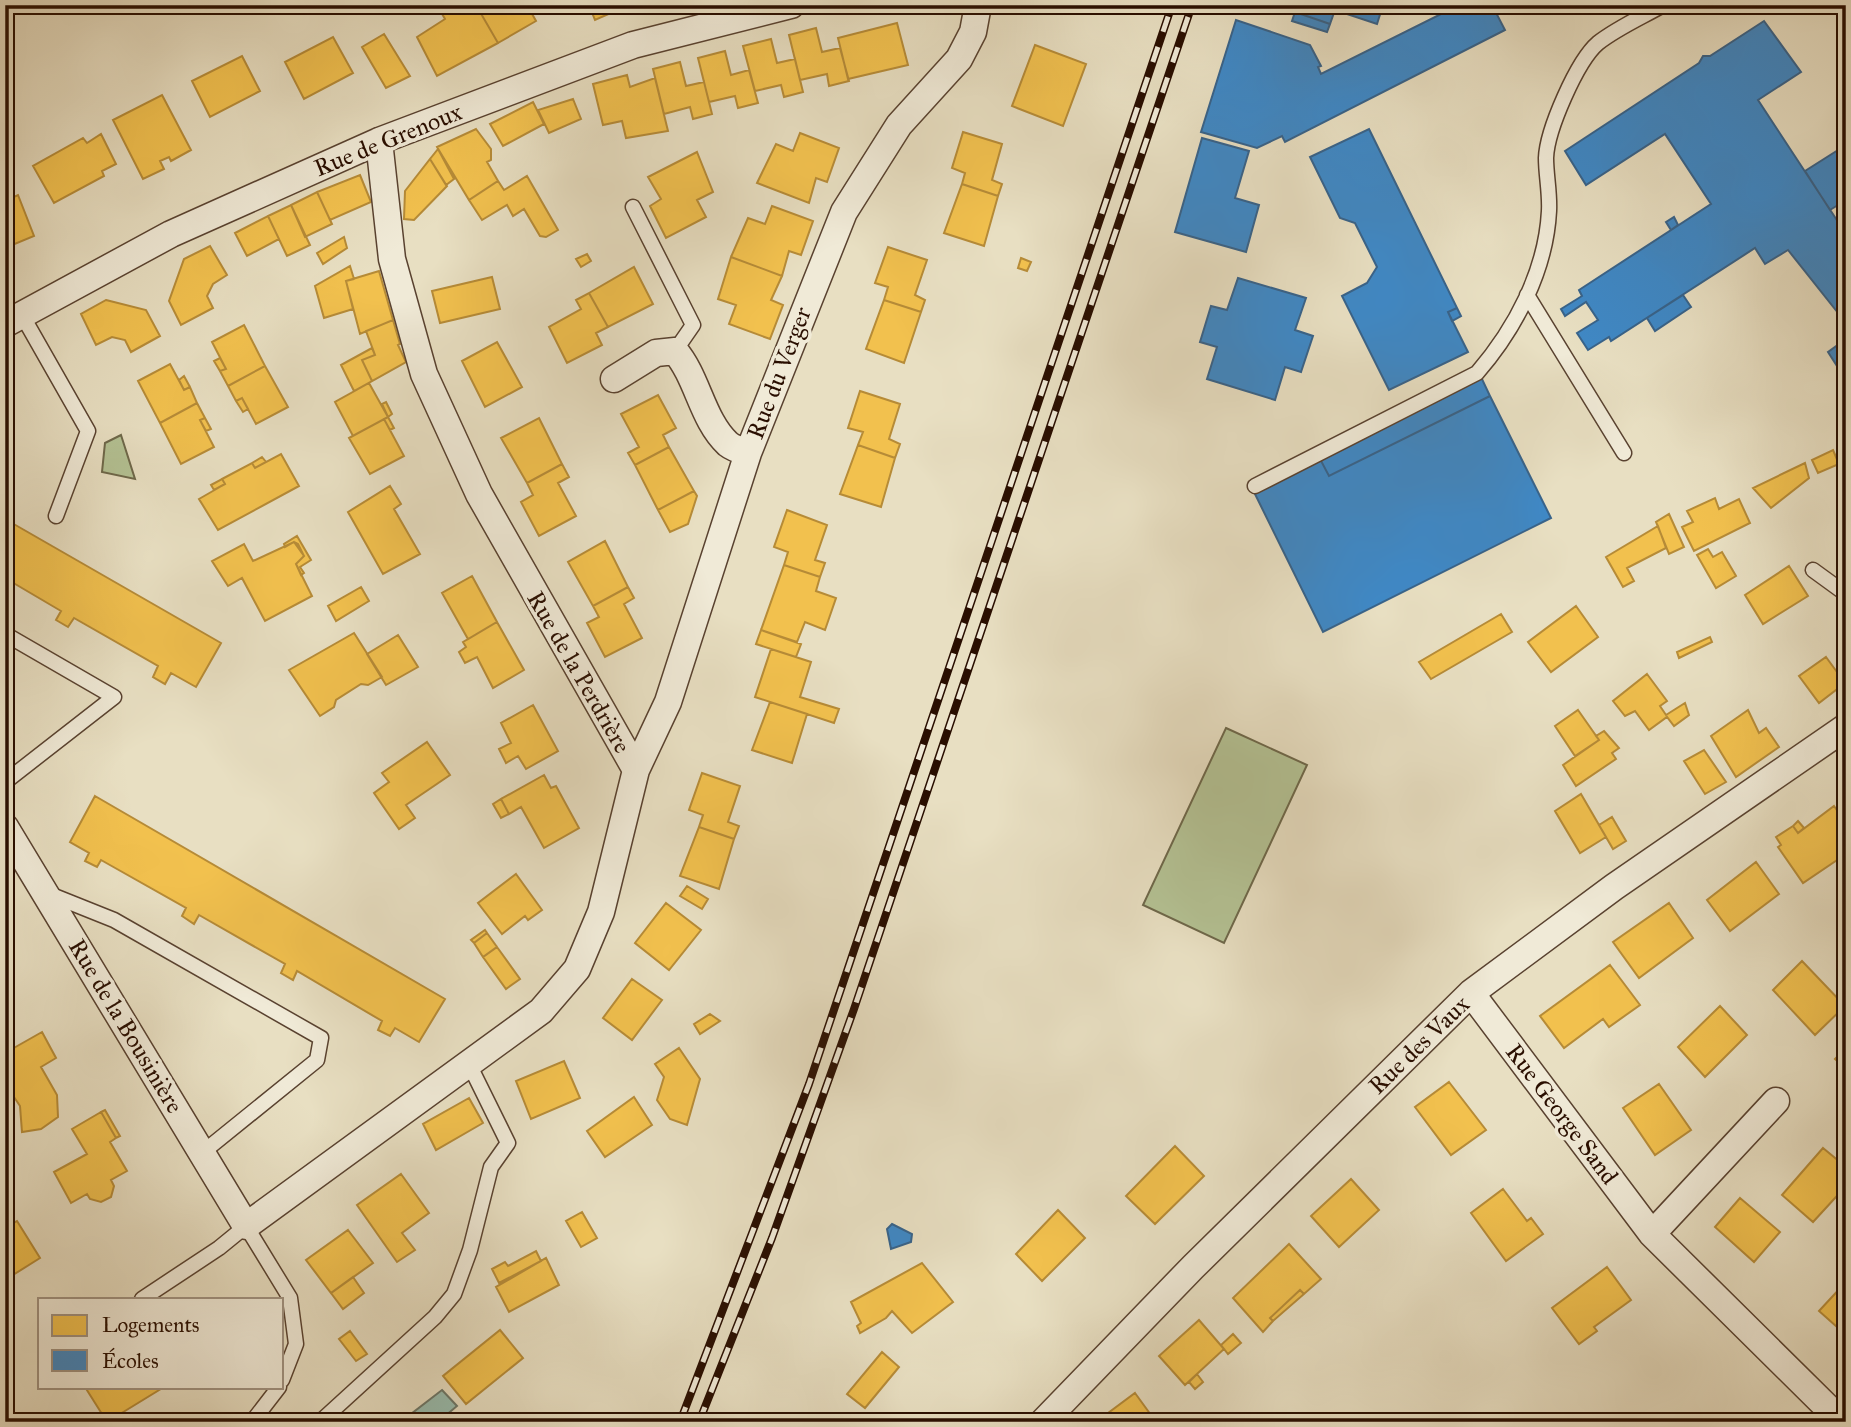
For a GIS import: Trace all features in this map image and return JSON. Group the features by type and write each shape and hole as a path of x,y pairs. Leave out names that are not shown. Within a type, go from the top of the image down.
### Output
{"street":[{"name":"Rue de Grenoux","path":"14,320 171,234 379,141 633,45 791,5"},
{"name":"Rue du Verger","path":"636,770 667,702 748,453 844,212 899,125 959,59 973,32 978,5"},
{"name":"Rue de la Perdrière","path":"246,1226 541,1011 577,969 601,912 636,770 479,494 424,374 391,259 379,141"},
{"path":"614,379 656,353 675,351 687,366 729,445 748,453"},
{"name":"Rue des Vaux","path":"1043,1422 1193,1267 1471,993 1614,887 1846,727"},
{"name":"Rue de la Bousinière","path":"5,827 246,1226"},
{"name":"Rue George Sand","path":"1471,993 1652,1234 1842,1417"},
{"path":"1652,1234 1776,1101"}],"lane":[{"path":"1255,485 1477,373 1499,349 1518,318 1543,247 1549,211 1546,155 1575,71 1598,44 1662,5"},
{"path":"633,207 693,325 675,351"},
{"path":"1527,295 1624,453"},
{"path":"14,320 88,431 56,516"},
{"path":"1813,570 1846,594"},
{"path":"5,634 114,697 5,782"},
{"path":"45,892 114,920 321,1038 317,1060 202,1153"},
{"path":"320,1422 435,1317 454,1294 470,1250 491,1167 508,1143 469,1064"},
{"path":"144,1298 219,1248 246,1226 290,1298 296,1344 284,1375"},
{"path":"252,1422 278,1388"}],"shaded area":[{"path":"121,435 135,479 102,472 105,443"},
{"path":"1226,728 1307,765 1224,943 1143,905"},
{"path":"442,1390 457,1406 438,1422 418,1422 411,1414"}],"building: Logements":[{"path":"453,5 476,5 498,43 437,76 417,37 445,19 441,12"},
{"path":"476,5 527,5 536,21 498,43"},
{"path":"589,5 629,5 595,20"},
{"path":"897,23 908,65 848,79 838,38"},
{"path":"816,28 822,52 840,48 849,81 829,86 827,74 800,80 789,35"},
{"path":"384,34 410,76 386,88 362,47"},
{"path":"333,37 353,73 304,99 285,62"},
{"path":"771,39 777,63 795,59 803,92 784,97 781,85 755,91 743,46"},
{"path":"1035,45 1086,64 1063,126 1012,106"},
{"path":"725,51 731,75 749,70 758,103 738,108 735,96 709,102 698,58"},
{"path":"242,56 260,91 210,117 192,81"},
{"path":"680,62 686,86 704,82 712,114 693,119 690,107 664,114 653,69"},
{"path":"627,75 630,87 655,78 668,131 626,138 622,121 603,125 593,84"},
{"path":"162,95 191,150 171,161 169,157 160,161 164,169 143,179 113,120"},
{"path":"573,99 581,119 549,133 538,110"},
{"path":"533,102 544,124 503,146 490,124"},
{"path":"476,129 491,149 491,160 487,162 498,181 469,200 437,147"},
{"path":"963,132 1002,144 992,180 1002,184 998,196 962,184 965,173 952,168"},
{"path":"800,133 839,148 827,182 816,178 809,203 757,183 776,144 793,151"},
{"path":"101,134 116,164 102,171 104,176 54,203 33,166 83,138 87,143"},
{"path":"438,149 454,179 446,185 430,159"},
{"path":"697,152 713,192 697,200 706,217 666,238 650,206 661,199 648,177"},
{"path":"430,159 447,186 414,220 404,219 405,191"},
{"path":"360,175 371,202 330,220 317,192"},
{"path":"527,176 558,230 546,237 540,236 524,209 513,216 507,205 482,220 469,200 498,181 504,190"},
{"path":"962,184 998,196 984,246 944,233"},
{"path":"317,192 332,224 305,237 291,205"},
{"path":"18,195 34,236 5,248 5,201"},
{"path":"291,205 310,245 287,256 268,216"},
{"path":"772,206 813,221 801,255 789,251 782,276 731,257 748,218 765,224"},
{"path":"268,216 279,239 247,256 235,233"},
{"path":"344,237 347,248 323,264 317,253"},
{"path":"210,246 227,275 213,284 207,296 213,308 181,325 169,301 184,259"},
{"path":"888,247 927,260 915,295 925,300 921,312 884,300 888,287 875,283"},
{"path":"587,254 591,261 581,267 576,259"},
{"path":"731,257 782,276 771,300 783,305 770,339 729,324 736,305 718,299"},
{"path":"1021,258 1031,262 1027,271 1018,268"},
{"path":"350,266 354,279 346,281 353,309 324,318 315,286"},
{"path":"634,267 653,304 608,327 589,293"},
{"path":"379,271 393,320 360,334 346,281"},
{"path":"492,277 500,309 440,323 432,291"},
{"path":"589,293 608,327 596,333 602,345 567,363 549,327 581,309 576,300"},
{"path":"106,300 146,310 160,336 131,352 125,340 112,337 96,345 81,314"},
{"path":"884,300 921,312 904,363 866,349"},
{"path":"393,320 400,344 398,345 406,362 372,381 362,360 375,355 366,331"},
{"path":"244,325 265,366 228,386 220,371 226,369 212,342"},
{"path":"497,342 522,387 485,407 462,361"},
{"path":"372,348 375,355 362,360 372,381 354,391 341,365"},
{"path":"220,358 226,369 220,371 214,361"},
{"path":"170,364 184,390 190,387 197,403 160,423 138,381"},
{"path":"265,366 288,407 256,424 242,398 236,401 228,386"},
{"path":"184,376 190,387 184,390 179,380"},
{"path":"369,383 388,417 353,436 335,402"},
{"path":"860,391 900,404 889,439 900,444 895,458 858,445 863,432 848,428"},
{"path":"658,395 676,428 663,435 669,447 635,465 628,453 639,447 621,414"},
{"path":"242,398 248,409 243,412 236,401"},
{"path":"386,402 392,414 388,417 382,404"},
{"path":"197,403 205,418 200,420 214,447 181,464 160,423"},
{"path":"388,417 394,428 390,430 384,419"},
{"path":"205,418 211,429 206,431 200,420"},
{"path":"539,418 562,464 527,483 501,438"},
{"path":"384,419 404,456 370,474 349,438"},
{"path":"858,445 895,458 881,507 840,494"},
{"path":"669,447 694,491 658,510 635,465"},
{"path":"1833,450 1839,464 1818,473 1812,460"},
{"path":"281,454 299,486 218,530 199,499 225,484 222,479 252,463 255,468"},
{"path":"262,457 266,462 255,468 252,463"},
{"path":"1805,463 1809,478 1771,508 1753,488"},
{"path":"562,464 569,477 558,483 576,516 539,536 521,502 533,495 527,483"},
{"path":"222,479 225,484 214,490 211,485"},
{"path":"390,486 401,504 394,509 420,554 383,574 348,512"},
{"path":"694,491 697,496 688,524 670,532 658,510"},
{"path":"1715,498 1719,509 1739,499 1750,523 1694,551 1682,527 1693,522 1687,511"},
{"path":"787,510 827,525 815,560 825,563 820,577 784,565 788,552 774,547"},
{"path":"1669,514 1684,547 1669,554 1656,522"},
{"path":"5,519 221,643 196,687 171,673 165,684 153,677 158,666 74,618 68,627 56,620 61,611 5,578"},
{"path":"1658,526 1666,548 1627,568 1634,581 1623,587 1606,557"},
{"path":"297,536 311,560 300,567 304,573 301,575 296,564 304,556 298,544 294,542 285,547 284,544"},
{"path":"605,541 628,587 593,606 568,562"},
{"path":"294,542 304,556 296,564 312,596 265,621 242,578 228,586 212,561 244,544 253,561"},
{"path":"1708,549 1713,557 1722,552 1736,576 1716,588 1697,555"},
{"path":"784,565 820,577 816,591 836,598 825,630 805,622 797,642 761,630"},
{"path":"1789,566 1808,596 1763,624 1745,595"},
{"path":"472,576 497,622 468,639 442,593"},
{"path":"361,587 369,601 336,621 328,606"},
{"path":"628,587 634,598 624,604 642,638 605,657 587,623 599,617 593,606"},
{"path":"1576,606 1598,637 1551,672 1528,642"},
{"path":"1501,614 1512,632 1431,679 1419,662"},
{"path":"497,622 524,670 493,688 477,657 465,663 459,652 466,647 463,642"},
{"path":"761,630 801,644 796,657 756,644"},
{"path":"354,633 382,677 368,685 361,684 336,700 334,707 320,716 289,670"},
{"path":"398,635 418,667 386,685 367,654"},
{"path":"1710,637 1712,642 1679,658 1677,652"},
{"path":"771,649 811,662 800,697 839,709 834,723 755,697"},
{"path":"1826,657 1845,683 1819,703 1799,676"},
{"path":"1647,674 1667,701 1660,706 1666,715 1685,703 1689,715 1674,726 1667,717 1649,730 1635,711 1625,716 1613,701"},
{"path":"770,702 807,714 792,763 752,750"},
{"path":"533,705 558,751 526,769 518,756 506,763 499,749 511,743 501,723"},
{"path":"1578,710 1599,740 1575,756 1555,726"},
{"path":"1748,710 1759,733 1766,728 1779,747 1736,777 1711,736"},
{"path":"1604,731 1619,748 1612,753 1616,759 1576,786 1563,765 1599,740 1596,736"},
{"path":"427,742 450,775 406,805 415,818 399,829 374,793 389,782 382,773"},
{"path":"1704,750 1726,782 1705,794 1684,761"},
{"path":"702,773 740,786 728,822 739,826 734,839 699,827 703,815 689,810"},
{"path":"544,775 551,788 556,786 579,828 544,848 521,807 509,814 501,799"},
{"path":"1581,794 1606,837 1580,853 1555,811"},
{"path":"95,796 445,999 419,1042 395,1028 390,1036 378,1030 382,1021 297,971 293,980 281,973 285,964 199,915 194,924 182,916 186,908 101,860 97,867 85,861 89,853 70,842"},
{"path":"501,799 509,814 501,818 493,804"},
{"path":"1834,806 1846,823 1846,854 1803,883 1778,847 1781,845 1776,837 1793,826 1798,833"},
{"path":"1612,817 1626,841 1613,849 1599,825"},
{"path":"1798,821 1804,828 1798,833 1793,826"},
{"path":"699,827 734,839 719,889 680,876"},
{"path":"1756,862 1779,894 1730,931 1707,900"},
{"path":"516,874 542,910 528,920 525,916 502,934 478,903"},
{"path":"687,886 708,899 702,909 680,896"},
{"path":"666,903 701,930 669,970 635,943"},
{"path":"1669,903 1693,938 1639,978 1613,942"},
{"path":"485,930 487,933 474,943 471,940"},
{"path":"487,933 497,947 483,957 474,943"},
{"path":"497,947 520,979 506,989 483,957"},
{"path":"1802,961 1845,1006 1815,1035 1773,990"},
{"path":"1610,965 1640,1005 1609,1027 1603,1019 1564,1048 1540,1016"},
{"path":"632,979 662,1000 632,1040 603,1018"},
{"path":"1720,1006 1747,1035 1705,1077 1678,1047"},
{"path":"710,1014 720,1021 700,1034 694,1024"},
{"path":"42,1032 56,1058 41,1067 57,1095 58,1117 41,1129 22,1132 20,1106 6,1085 5,1053"},
{"path":"679,1048 700,1079 687,1125 670,1119 657,1100 664,1077 655,1064"},
{"path":"1846,1048 1846,1069 1835,1059"},
{"path":"564,1061 580,1098 531,1119 516,1081"},
{"path":"1449,1082 1486,1130 1451,1155 1415,1107"},
{"path":"1659,1084 1691,1130 1655,1155 1623,1108"},
{"path":"634,1097 652,1125 605,1157 587,1131"},
{"path":"469,1098 483,1123 436,1150 423,1124"},
{"path":"105,1110 120,1136 116,1138 101,1112"},
{"path":"101,1112 116,1138 110,1142 127,1171 111,1180 114,1186 111,1197 101,1202 90,1199 87,1194 71,1203 54,1172 87,1154 72,1129"},
{"path":"1175,1146 1204,1176 1155,1224 1126,1196"},
{"path":"1823,1148 1846,1167 1846,1186 1813,1222 1782,1195"},
{"path":"401,1174 429,1213 402,1233 415,1250 397,1262 357,1205"},
{"path":"1351,1179 1379,1210 1339,1247 1311,1216"},
{"path":"1503,1189 1527,1221 1531,1218 1543,1234 1506,1261 1471,1213"},
{"path":"1740,1198 1780,1232 1754,1262 1715,1227"},
{"path":"1058,1210 1085,1238 1042,1281 1016,1254"},
{"path":"582,1212 597,1238 581,1247 566,1221"},
{"path":"17,1221 40,1258 5,1280 5,1227"},
{"path":"348,1230 373,1263 331,1293 306,1260"},
{"path":"1289,1244 1321,1279 1304,1294 1300,1290 1270,1318 1273,1321 1263,1332 1233,1298"},
{"path":"536,1251 541,1261 499,1283 492,1269 505,1262 508,1266"},
{"path":"546,1258 559,1285 509,1312 496,1287"},
{"path":"922,1263 953,1302 912,1333 892,1311 886,1318 860,1333 857,1326 861,1323 851,1302"},
{"path":"1607,1267 1631,1300 1594,1327 1597,1331 1579,1344 1552,1308"},
{"path":"353,1277 364,1293 343,1309 331,1293"},
{"path":"1844,1284 1846,1286 1846,1335 1819,1311"},
{"path":"1300,1290 1304,1294 1273,1321 1270,1318"},
{"path":"1199,1320 1224,1349 1185,1385 1159,1356"},
{"path":"500,1330 523,1358 466,1404 443,1376"},
{"path":"350,1331 367,1354 356,1361 339,1339"},
{"path":"1233,1334 1241,1343 1228,1354 1221,1345"},
{"path":"882,1352 899,1367 865,1408 847,1394"},
{"path":"1197,1374 1203,1382 1195,1389 1189,1382"},
{"path":"86,1388 162,1388 107,1422"},
{"path":"1135,1393 1156,1422 1096,1422"},
{"path":"1729,1414 1738,1422 1723,1422"},
{"path":"1491,1415 1500,1422 1486,1422"}],"building: Écoles":[{"path":"1297,5 1383,5 1377,24 1335,10 1330,24 1295,12"},
{"path":"1459,5 1492,5 1505,30 1285,142 1282,136 1257,148 1201,132 1236,20 1310,45 1321,66 1318,67 1321,74"},
{"path":"1833,5 1846,5 1846,24"},
{"path":"1295,12 1330,24 1327,32 1292,21"},
{"path":"1764,21 1801,72 1758,100 1846,234 1846,323 1788,250 1765,264 1755,248 1611,341 1609,337 1588,350 1577,333 1598,320 1586,302 1565,316 1561,309 1582,296 1579,290 1711,204 1665,134 1586,185 1565,151 1699,63 1703,56 1710,56"},
{"path":"1369,129 1457,308 1448,312 1468,352 1389,390 1342,296 1367,283 1377,267 1355,223 1340,218 1310,157"},
{"path":"1202,138 1249,151 1235,198 1259,205 1246,252 1175,232"},
{"path":"1846,145 1846,200 1830,210 1805,171"},
{"path":"1674,217 1678,225 1671,230 1666,222"},
{"path":"1238,278 1306,298 1295,330 1313,336 1301,372 1285,367 1275,400 1207,379 1217,347 1200,342 1211,306 1227,310"},
{"path":"1683,295 1691,307 1655,331 1647,318"},
{"path":"1457,308 1461,316 1452,321 1448,312"},
{"path":"1846,339 1846,380 1828,352"},
{"path":"1481,377 1490,396 1329,476 1319,457"},
{"path":"1490,396 1551,518 1323,632 1253,490 1319,457 1329,476"},
{"path":"892,1224 912,1234 911,1242 891,1249 887,1229"}],"railway":[{"path":"680,1422 809,1084 1172,5"},
{"path":"699,1422 772,1238 854,1009 1192,5"}]}
